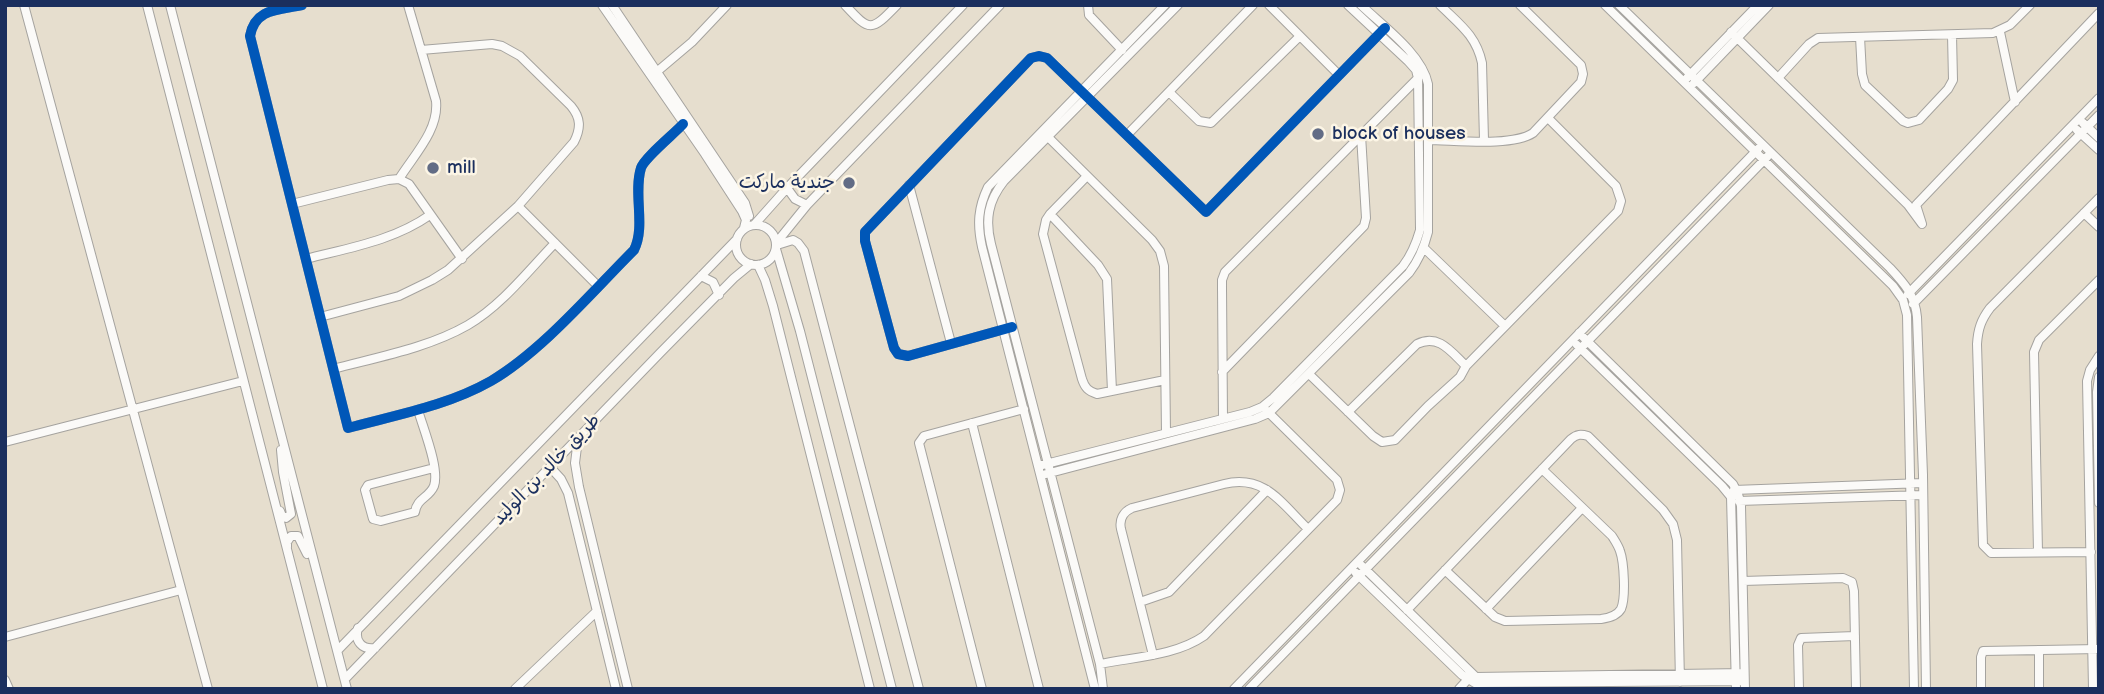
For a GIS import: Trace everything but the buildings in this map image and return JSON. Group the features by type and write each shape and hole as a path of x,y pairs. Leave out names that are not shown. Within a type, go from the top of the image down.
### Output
{"street":[{"path":"24,5 208,689"},
{"path":"147,5 323,689"},
{"path":"170,5 347,689"},
{"path":"302,5 265,13 253,24 250,36 348,428 454,398 489,382 545,339 634,250 638,229 640,169 683,124"},
{"path":"399,178 430,131 436,117 436,101 408,5"},
{"path":"602,5 745,203 750,226"},
{"path":"612,5 683,124 750,226"},
{"path":"654,75 692,42 727,5"},
{"path":"845,5 862,23 873,26 882,21 897,5"},
{"path":"870,689 765,279 754,265 740,257 736,245 737,239 963,5"},
{"path":"754,265 769,260 776,245 807,205 1000,5"},
{"path":"1088,5 1089,15 1122,50"},
{"path":"1112,66 1122,50 1166,5"},
{"path":"1095,689 1044,469 1008,328 979,232 978,216 988,187 999,175 1178,5"},
{"path":"1127,135 1253,5"},
{"path":"1269,5 1339,75"},
{"path":"1266,410 1273,398 1404,266 1416,246 1420,230 1428,139 1426,74 1414,57 1348,5"},
{"path":"1044,469 1255,419 1310,374 1418,261 1428,232 1418,78 1416,70 1361,5"},
{"path":"1440,5 1472,36 1480,51 1483,70 1484,140"},
{"path":"1428,139 1511,141 1526,138 1581,82 1581,65 1520,5"},
{"path":"1605,5 1686,85 1768,156 1889,268 1911,292 1915,302 1919,367 1926,689"},
{"path":"1619,5 1693,77 1759,148"},
{"path":"1734,35 1758,5"},
{"path":"1686,85 1734,35 1769,5"},
{"path":"1778,78 1818,37 2000,32 2030,5"},
{"path":"1734,35 1908,205 1922,224 1916,205 2099,13"},
{"path":"1008,328 908,356 901,355 894,348 865,232 1031,58 1047,58 1206,212 1382,31"},
{"path":"2000,32 2015,102"},
{"path":"1860,37 1865,85 1908,123 1919,120 1953,80 1952,35"},
{"path":"1169,92 1199,121 1211,123 1300,36"},
{"path":"320,317 399,296 432,280 462,259 519,206 574,142 579,130 576,113 520,56 502,46 492,44 421,50"},
{"path":"1223,419 1222,280 1226,272 1418,78"},
{"path":"1085,94 997,190 987,218 1024,409 1100,664 1104,689"},
{"path":"1903,299 2099,98"},
{"path":"1906,311 2099,115"},
{"path":"1310,374 1378,440 1391,442 1460,377 1466,366 1618,211 1620,195 1616,186 1548,118"},
{"path":"2076,122 2099,150"},
{"path":"2084,130 2099,138"},
{"path":"1222,372 1364,226 1366,218 1361,135"},
{"path":"1048,137 1160,251 1164,266 1166,433"},
{"path":"1234,689 1759,148"},
{"path":"1249,689 1768,156"},
{"path":"1768,156 1894,286 1903,299 1909,367 1914,689"},
{"path":"1087,176 1046,220 1043,234 1084,387 1097,394 1165,380"},
{"path":"1732,176 1740,184"},
{"path":"292,204 399,178 409,184 462,259"},
{"path":"909,185 951,344"},
{"path":"787,188 795,199 807,205"},
{"path":"2091,552 1991,553 1986,550 1981,540 1978,330 1982,318 1990,308 2099,198"},
{"path":"519,206 598,286"},
{"path":"2084,213 2099,227"},
{"path":"306,259 391,236 430,215"},
{"path":"1050,215 1098,265 1107,279 1112,391"},
{"path":"750,226 766,227 775,236 892,689"},
{"name":"طريق خالد بن الوليد","path":"338,650 737,239"},
{"path":"776,245 793,240 803,251 919,689"},
{"path":"333,369 442,338 470,324 496,304 555,243"},
{"path":"1424,248 1505,326"},
{"name":"طريق خالد بن الوليد","path":"345,679 719,295 754,265"},
{"path":"701,276 713,282 719,295"},
{"path":"2038,552 2035,352 2039,340 2099,279"},
{"path":"1579,333 1737,490 1740,681"},
{"path":"1348,412 1423,341 1440,342 1466,366"},
{"path":"1572,341 1737,502 1743,581 1740,681"},
{"path":"2099,356 2087,381 2096,497 2099,503"},
{"path":"1909,367 1919,367"},
{"path":"2093,689 2096,649 2091,552 2096,497 2099,377"},
{"path":"5,442 243,381"},
{"path":"982,689 919,443 924,436 1024,409"},
{"path":"418,410 436,475 432,490 418,502 415,512 381,521 373,519 365,490 368,485 434,468"},
{"path":"1044,469 1166,433 1266,410"},
{"path":"1100,664 1189,645 1204,636 1337,500 1339,484 1266,410"},
{"path":"972,423 1040,689"},
{"path":"1408,615 1445,570 1542,469 1576,435 1582,434 1588,436 1669,517 1677,540 1680,678"},
{"path":"578,438 575,463 579,487 628,689"},
{"path":"268,475 282,516 289,517 291,514 283,472 281,439"},
{"path":"1472,444 1480,451"},
{"path":"550,467 561,479 568,493 616,689"},
{"path":"1445,570 1495,617 1505,621 1601,619 1617,614 1622,608 1623,599 1621,554 1612,536 1542,469"},
{"path":"1153,654 1121,529 1125,512 1237,481 1249,482 1267,490 1308,529"},
{"path":"1726,490 1923,483"},
{"path":"1140,602 1169,592 1267,490"},
{"path":"1737,502 1923,495"},
{"path":"1486,608 1582,508"},
{"path":"576,527 588,524"},
{"path":"287,550 287,542 291,536 298,536 317,579"},
{"path":"1354,565 1473,681"},
{"path":"1912,573 1924,573"},
{"path":"1743,581 1848,579 1854,586 1856,689"},
{"path":"5,637 181,590"},
{"path":"1314,606 1322,614"},
{"path":"515,689 597,611"},
{"path":"358,628 360,644 365,648 375,648"},
{"path":"1799,689 1798,645 1801,638 1855,636"},
{"path":"1982,689 1983,651 2096,649"},
{"path":"2039,650 2039,689"},
{"path":"1459,689 1473,681 1680,678 1740,681"},
{"path":"5,680 9,689"}],"cycle path":[{"path":"302,5 263,15 257,20 250,36 348,428 421,409 474,390 510,369 547,338 634,250 639,231 638,188 641,168 653,152 683,124"},
{"path":"1012,327 908,356 898,354 894,348 865,241 865,232 1031,58 1047,58 1206,212 1385,28"}],"place":[{"name":"block of houses","path":"1318,134"},
{"name":"mill","path":"433,168"},
{"name":"جندية ماركت","path":"849,183"}]}
